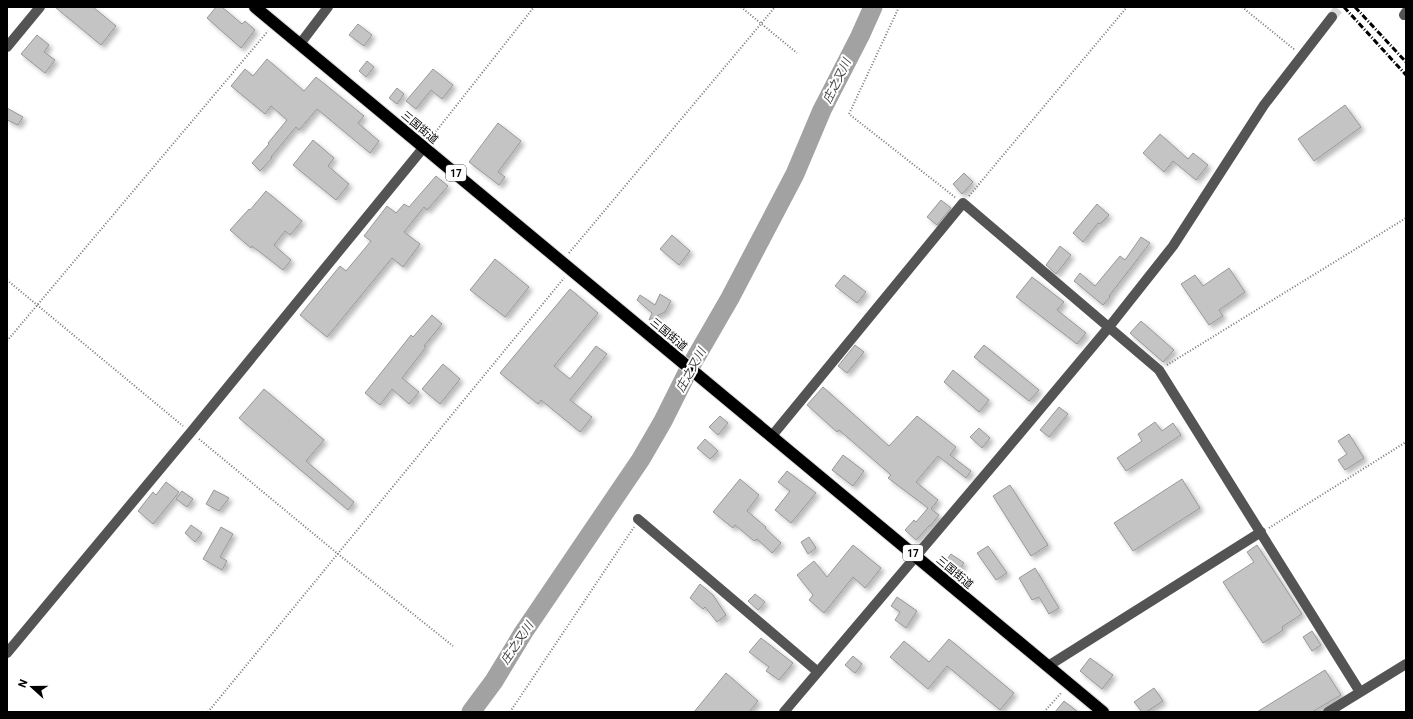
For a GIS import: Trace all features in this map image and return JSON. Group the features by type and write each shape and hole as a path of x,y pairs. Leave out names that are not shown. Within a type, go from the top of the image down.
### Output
{"highway":[{"name":"三国街道","path":"255,7 1103,712"}],"street":[{"path":"7,47 40,7"},
{"path":"300,44 328,7"},
{"path":"784,712 1109,327 1173,246 1264,105 1301,55 1332,17"},
{"path":"7,653 191,432 424,147"},
{"path":"771,436 963,203 1159,370 1360,692"},
{"path":"638,519 818,672"},
{"path":"1048,666 1261,532"},
{"path":"1328,712 1406,664"}],"path":[{"path":"424,147 534,7"},
{"path":"741,7 797,53"},
{"path":"208,712 338,554 567,265 775,7"},
{"path":"899,7 849,114 963,203 1127,7"},
{"path":"1242,7 1301,55"},
{"path":"7,341 274,23"},
{"path":"1159,370 1406,218"},
{"path":"7,280 338,554 453,646"},
{"path":"1261,532 1406,442"},
{"path":"510,712 638,519"},
{"path":"1044,712 1069,683"}],"building":[{"path":"55,7 93,7 116,26 101,45"},
{"path":"216,7 222,7 242,24 245,21 255,30 241,48 207,18"},
{"path":"358,24 372,35 364,46 349,35"},
{"path":"37,35 49,45 44,52 55,60 45,73 21,54"},
{"path":"267,59 304,91 316,77 364,116 358,123 379,141 370,153 317,109 299,130 296,127 260,171 252,163 287,120 271,106 265,114 231,86 245,69 253,76"},
{"path":"367,61 374,67 366,77 359,71"},
{"path":"433,69 453,85 442,99 431,90 416,109 406,101"},
{"path":"397,88 404,94 397,104 389,98"},
{"path":"1345,105 1361,127 1314,161 1298,139"},
{"path":"7,108 23,117 18,125 7,120"},
{"path":"498,123 521,141 498,172 505,177 499,185 469,162"},
{"path":"1160,134 1188,159 1193,153 1208,165 1196,180 1173,161 1164,172 1143,153"},
{"path":"313,140 334,158 328,166 349,184 336,200 293,165"},
{"path":"964,173 973,182 962,194 953,184"},
{"path":"436,176 448,186 427,210 424,207 404,232 420,244 403,267 392,258 327,337 300,315 340,266 346,271 371,241 364,236 387,206 396,213 404,204 409,207"},
{"path":"266,191 302,221 290,235 285,231 274,245 291,260 283,270 252,246 251,248 230,230"},
{"path":"941,200 951,208 937,225 927,217"},
{"path":"1097,204 1109,215 1100,224 1098,223 1083,242 1073,233"},
{"path":"672,235 690,251 679,265 660,249"},
{"path":"1141,237 1150,243 1103,305 1074,281 1080,273 1095,286 1120,256 1125,260"},
{"path":"1060,246 1071,255 1056,274 1046,265"},
{"path":"495,259 529,287 505,317 470,290"},
{"path":"1229,268 1245,292 1219,310 1223,316 1209,325 1181,284 1195,275 1203,286"},
{"path":"844,275 866,292 857,303 835,286"},
{"path":"1032,277 1064,302 1057,310 1086,333 1077,344 1016,297"},
{"path":"570,289 598,313 554,366 570,379 596,346 607,354 570,400 592,417 580,432 541,400 538,404 500,373"},
{"path":"660,294 671,301 665,312 649,320 652,313 637,300 640,295 655,305"},
{"path":"432,315 442,324 424,346 426,347 402,378 419,392 409,404 392,389 380,405 365,393 411,335 413,337"},
{"path":"1141,321 1174,350 1163,362 1130,333"},
{"path":"855,345 864,352 847,373 838,366"},
{"path":"984,345 1039,390 1029,401 974,357"},
{"path":"443,364 460,379 440,404 422,389"},
{"path":"953,370 989,400 979,412 944,382"},
{"path":"823,387 889,446 917,416 956,447 950,455 971,471 966,478 938,456 916,482 938,500 931,509 939,515 916,540 905,530 914,520 916,522 928,508 888,478 891,475 839,430 837,432 807,405"},
{"path":"264,389 324,440 306,461 354,502 348,510 239,418"},
{"path":"1059,407 1068,414 1049,437 1040,430"},
{"path":"720,416 728,423 718,435 709,427"},
{"path":"1155,422 1162,431 1173,423 1181,435 1126,471 1117,458 1142,441 1138,434"},
{"path":"979,428 990,438 982,448 970,437"},
{"path":"1349,434 1364,458 1345,470 1338,460 1347,454 1338,441"},
{"path":"705,439 718,451 710,459 697,448"},
{"path":"843,455 864,471 853,486 832,470"},
{"path":"787,471 816,493 791,523 775,510 790,491 778,482"},
{"path":"740,479 759,495 747,511 766,527 765,528 781,543 772,553 757,539 754,541 735,525 733,528 713,512"},
{"path":"1182,479 1200,508 1133,551 1114,523"},
{"path":"166,482 179,492 153,524 138,511 153,492 156,495"},
{"path":"1010,485 1048,545 1031,556 993,496"},
{"path":"214,490 229,498 219,511 206,504"},
{"path":"182,491 193,499 187,507 176,499"},
{"path":"191,525 202,533 195,542 185,533"},
{"path":"221,527 233,534 220,557 227,561 222,570 203,559"},
{"path":"809,537 816,548 808,554 801,542"},
{"path":"853,545 881,568 865,588 853,577 824,613 809,600 813,595 797,575 814,561 827,577"},
{"path":"1257,545 1302,614 1282,627 1283,630 1263,643 1223,582 1254,562 1247,552"},
{"path":"988,546 1007,573 996,580 977,553"},
{"path":"951,554 964,563 957,572 944,563"},
{"path":"1035,568 1059,608 1049,614 1039,597 1032,600 1019,578"},
{"path":"700,584 713,595 726,615 717,622 705,607 703,609 690,598"},
{"path":"755,594 765,602 758,610 748,601"},
{"path":"897,597 917,611 906,628 895,620 900,612 891,606"},
{"path":"1312,631 1321,645 1312,651 1303,637"},
{"path":"761,638 793,663 779,680 766,671 769,667 749,652"},
{"path":"949,639 1014,693 1000,710 947,666 928,689 890,657 904,641 929,662"},
{"path":"853,656 862,664 855,673 845,665"},
{"path":"1090,658 1113,675 1102,689 1080,671"},
{"path":"1325,670 1341,695 1312,712 1257,712"},
{"path":"726,673 758,701 749,712 694,712"},
{"path":"1154,688 1163,701 1146,712 1142,712 1134,702"},
{"path":"1064,701 1078,712 1055,712"}],"waterway":[{"name":"庄之又川","path":"471,712 494,681 523,633 641,459 663,421 689,369 730,298 795,174 822,110 860,36 873,7"}],"tunnel":[{"path":"1332,17 1340,7"}],"railway":[{"path":"1344,7 1406,75"},
{"path":"1355,7 1406,62"}]}
